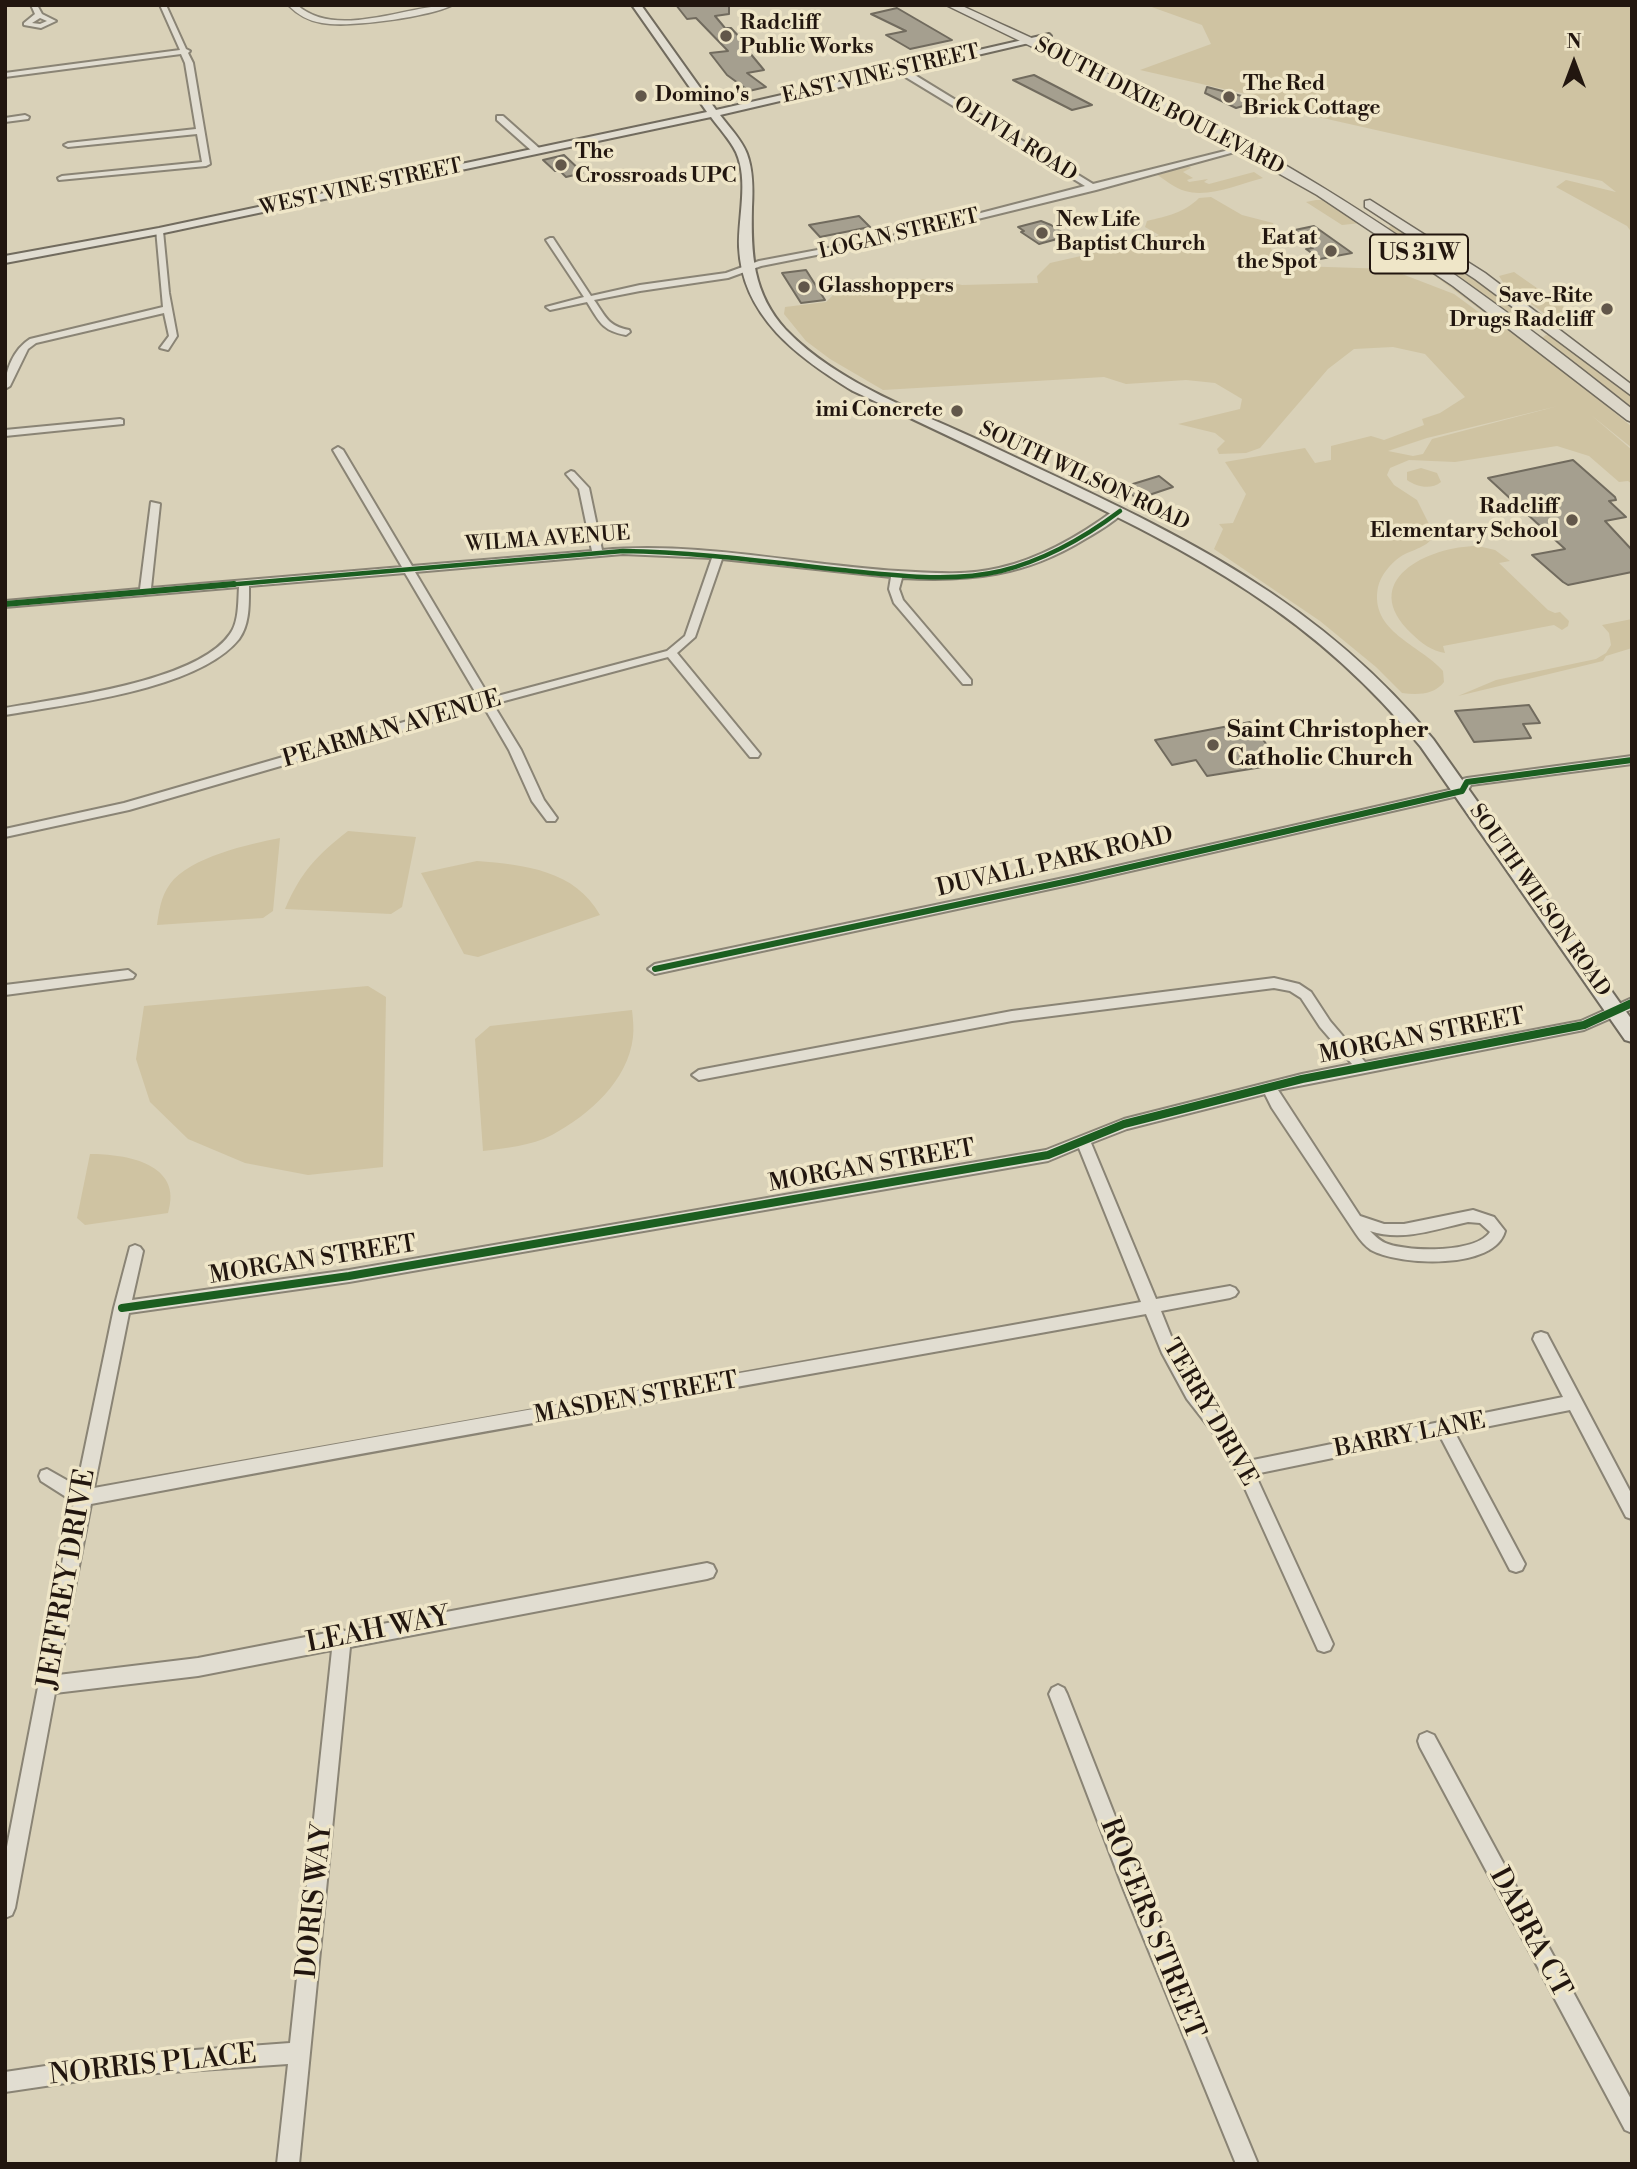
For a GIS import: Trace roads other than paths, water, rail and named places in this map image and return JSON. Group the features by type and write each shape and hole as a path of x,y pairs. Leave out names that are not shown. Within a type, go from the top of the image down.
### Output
{"highway":[{"name":"SOUTH DIXIE BOULEVARD","path":"951,5 1151,99 1303,164"},
{"name":"SOUTH DIXIE BOULEVARD","path":"978,5 1213,116"},
{"name":"SOUTH DIXIE BOULEVARD","path":"1248,141 1460,282 1631,416"},
{"name":"US 31W","path":"1357,195 1480,275 1632,392"}],"main road":[{"name":"SOUTH WILSON ROAD","path":"636,5 716,113 741,152 747,176 747,269 758,299 774,324 821,365 890,404 1119,511 1209,557 1267,594 1322,636 1393,701 1462,791 1632,1035"},
{"name":"EAST VINE STREET","path":"716,113 1046,36"},
{"name":"WEST VINE STREET","path":"5,260 159,231 716,113"}],"street":[{"path":"34,5 39,15"},
{"path":"62,178 206,164 186,51 163,5"},
{"path":"294,9 315,20 340,22 449,5"},
{"path":"5,75 186,51"},
{"name":"OLIVIA ROAD","path":"902,71 1093,188"},
{"path":"5,120 25,117"},
{"path":"500,118 536,150"},
{"path":"68,145 200,131"},
{"name":"LOGAN STREET","path":"550,307 652,286 728,275 892,239 1093,188 1248,141"},
{"path":"159,231 173,336 165,348"},
{"path":"550,240 608,327 626,332"},
{"path":"5,386 24,347 33,341 168,309"},
{"path":"5,433 120,422"},
{"path":"338,450 514,750 538,801 551,818"},
{"path":"571,474 584,488 597,552"},
{"path":"145,593 155,504"},
{"name":"WILMA AVENUE","path":"5,604 642,550 949,577 1001,571 1058,550 1103,524 1119,511"},
{"path":"718,557 690,637 671,653 754,754"},
{"path":"897,574 894,589 898,601 967,682"},
{"path":"5,712 171,677 205,663 223,650 239,628 244,584"},
{"name":"PEARMAN AVENUE","path":"5,833 125,807 486,702 671,653"},
{"name":"DUVALL PARK ROAD","path":"655,969 1078,879 1462,791 1469,782 1632,760"},
{"path":"5,990 128,975"},
{"path":"699,1075 1012,1016 1274,983 1294,987 1306,995 1325,1024 1362,1067"},
{"name":"MORGAN STREET","path":"122,1308 285,1286 1048,1155 1124,1124 1269,1087 1584,1025 1632,1003"},
{"path":"1269,1087 1277,1104 1355,1220 1368,1239 1394,1254 1422,1255 1479,1249 1496,1238 1498,1231 1487,1219 1478,1216 1404,1230 1384,1230 1355,1220"},
{"name":"TERRY DRIVE","path":"1083,1141 1176,1366 1225,1435 1244,1469 1324,1643"},
{"name":"JEFFREY DRIVE","path":"5,1908 82,1498 135,1251"},
{"name":"MASDEN STREET","path":"82,1498 399,1438 611,1404 1230,1292"},
{"path":"1541,1339 1632,1512"},
{"name":"BARRY LANE","path":"1244,1469 1575,1402"},
{"path":"1444,1429 1516,1564"},
{"path":"47,1476 82,1498"},
{"name":"LEAH WAY","path":"49,1685 198,1667 707,1571"},
{"name":"DORIS WAY","path":"288,2164 342,1638"},
{"name":"ROGERS STREET","path":"1058,1694 1134,1890 1247,2164"},
{"name":"DABRA CT","path":"1427,1741 1632,2123"},
{"name":"NORRIS PLACE","path":"5,2082 113,2066 301,2053"}],"place":[{"name":"Radcliff Public Works","path":"726,36"},
{"name":"Domino's","path":"641,96"},
{"name":"The Red Brick Cottage","path":"1229,97"},
{"name":"The Crossroads UPC","path":"561,165"},
{"name":"New Life Baptist Church","path":"1042,233"},
{"name":"Eat at the Spot","path":"1331,251"},
{"name":"Glasshoppers","path":"804,287"},
{"name":"Save-Rite Drugs Radcliff","path":"1607,309"},
{"name":"imi Concrete","path":"957,411"},
{"name":"Radcliff Elementary School","path":"1572,520"},
{"name":"Saint Christopher Catholic Church","path":"1213,745"}]}
